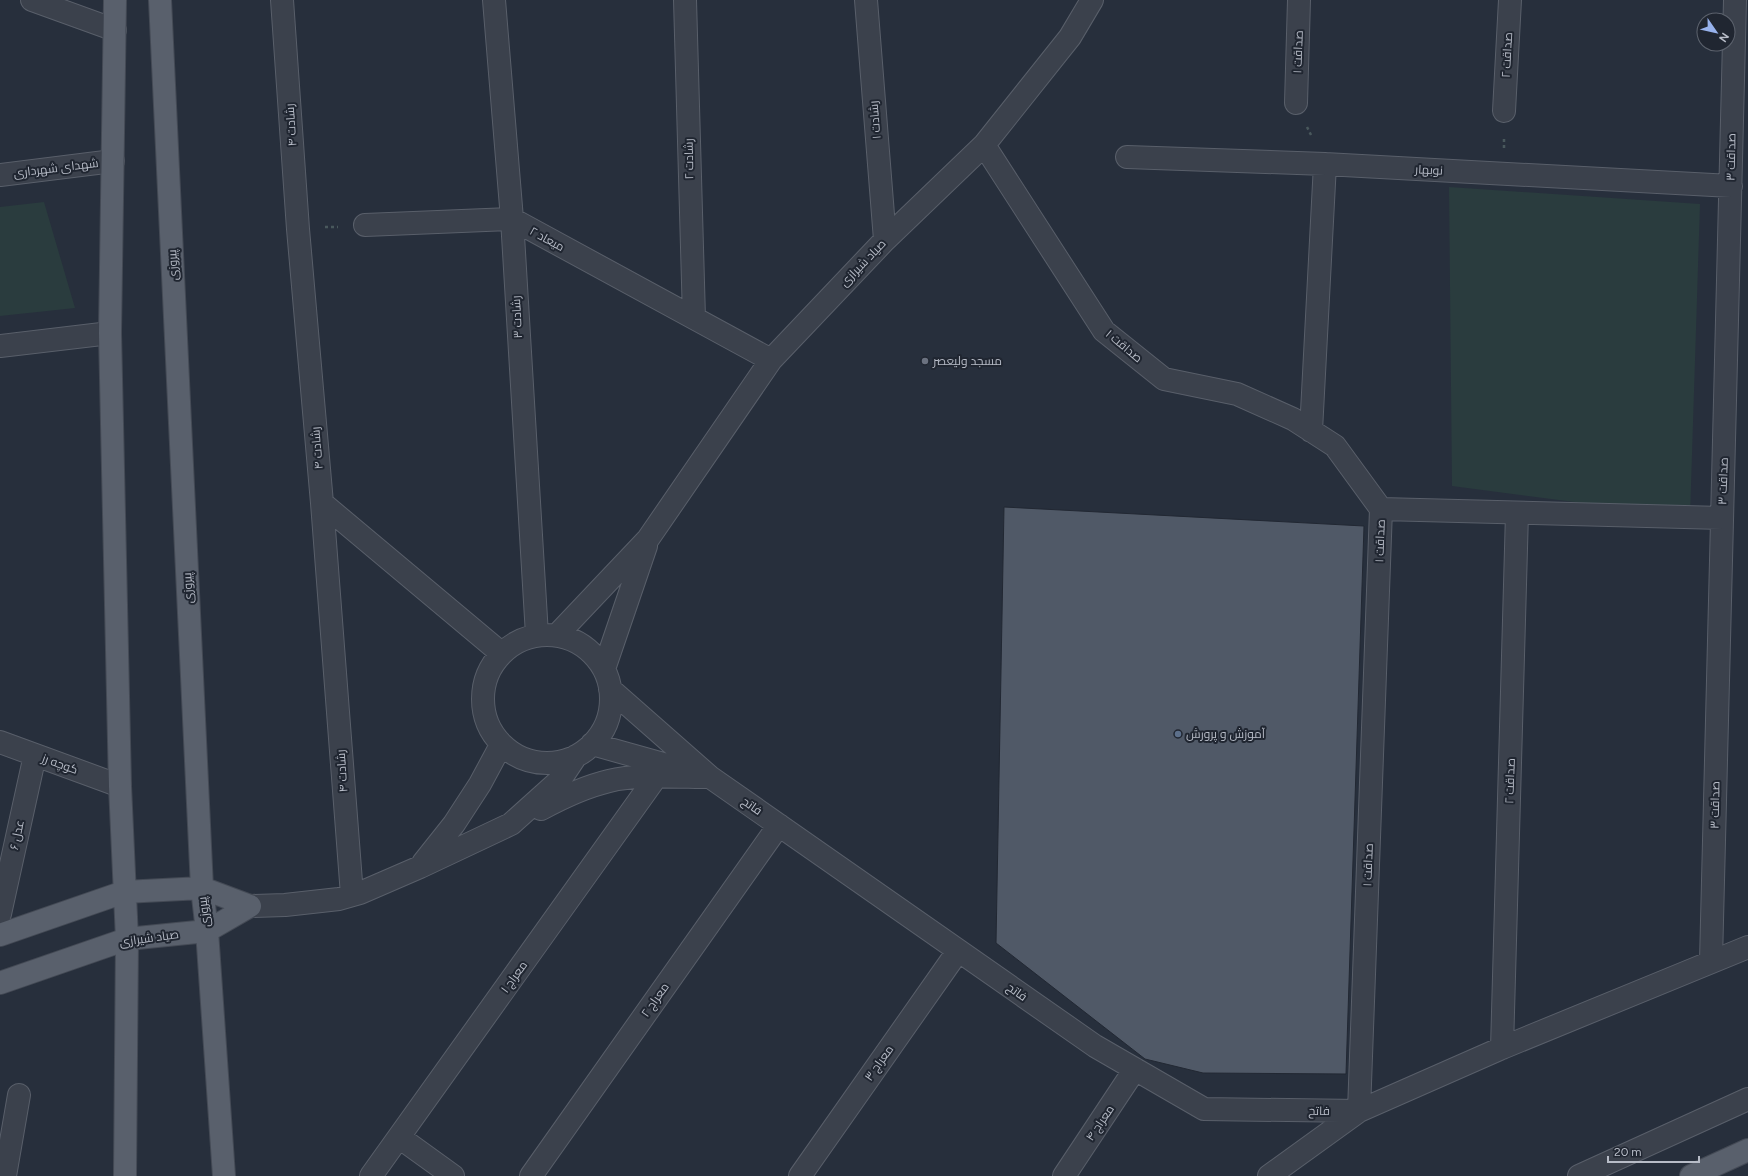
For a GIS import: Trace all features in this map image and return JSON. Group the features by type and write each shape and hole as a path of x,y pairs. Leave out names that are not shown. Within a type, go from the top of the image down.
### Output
{"main road":[{"path":"116,0 110,333 120,786 126,939 125,1176"},
{"name":"پیروزی","path":"160,0 202,888 207,931 224,1176"},
{"name":"صیاد شیرازی","path":"0,935 124,892 202,888 250,906"},
{"name":"صیاد شیرازی","path":"0,983 126,939 207,931 250,906"},
{"path":"1691,1176 1747,1150"}],"street":[{"path":"32,0 115,30"},
{"name":"رشادت ۴","path":"282,0 298,229 322,503 352,896"},
{"name":"رشادت ۳","path":"494,0 547,635"},
{"name":"رشادت ۲","path":"686,0 694,318"},
{"name":"رشادت ۱","path":"866,0 885,240"},
{"name":"صیاد شیرازی","path":"648,539 771,360 885,240 984,145 1070,38 1092,0"},
{"name":"صداقت ۱","path":"1296,103 1299,0"},
{"name":"صداقت ۲","path":"1504,111 1510,0"},
{"name":"صداقت ۳","path":"1711,961 1735,0"},
{"name":"صداقت ۱","path":"984,145 1104,331 1164,379 1237,394 1293,419 1335,446 1381,509 1359,1111"},
{"name":"نوبهار","path":"1127,157 1325,164 1731,186"},
{"name":"شهدای شهرداری","path":"0,175 113,161"},
{"path":"1311,431 1325,164"},
{"path":"365,225 512,219"},
{"name":"میعاد ۲","path":"512,219 771,360"},
{"path":"0,346 110,333"},
{"path":"322,503 501,653"},
{"path":"1381,509 1722,518"},
{"name":"صداقت ۲","path":"1502,1048 1517,513"},
{"path":"547,635 648,539"},
{"path":"512,824 560,780 604,728 610,709 607,679 648,539"},
{"path":"547,635 576,641 593,653 607,679 710,777 584,750 557,763 536,763 517,757 501,745 489,728 483,709 483,688 489,670 501,653 517,641 547,635"},
{"name":"کوچه رز","path":"0,742 120,786"},
{"path":"420,867 454,824 480,784 501,745"},
{"name":"عدل ۶","path":"0,914 35,755"},
{"path":"512,824 571,793 610,781 656,777 710,777"},
{"name":"معراج ۱","path":"371,1176 656,777"},
{"name":"فاتح","path":"710,777 1095,1046 1204,1109 1359,1111"},
{"name":"صیاد شیرازی","path":"250,906 313,903 352,896 420,867 512,824"},
{"name":"معراج ۲","path":"531,1176 779,825"},
{"path":"1269,1176 1359,1111 1502,1048 1748,947"},
{"name":"معراج ۳","path":"800,1176 958,951"},
{"name":"معراج ۴","path":"1064,1176 1135,1070"},
{"path":"5,1176 19,1095"},
{"path":"1579,1176 1748,1099"},
{"path":"399,1137 453,1176"}],"path":[{"path":"1296,103 1325,164"},
{"path":"1504,111 1504,174"},
{"path":"298,229 365,225"}],"shaded area":[{"path":"1449,187 1700,204 1690,517 1452,486"},
{"path":"44,202 75,308 0,316 0,207"}],"building":[{"name":"آموزش و پرورش","path":"1004,507 1364,526 1346,1074 1203,1073 1145,1059 996,943"}],"place":[{"name":"مسجد ولیعصر","path":"925,361"},
{"name":"آموزش و پرورش","path":"1178,734"}]}
